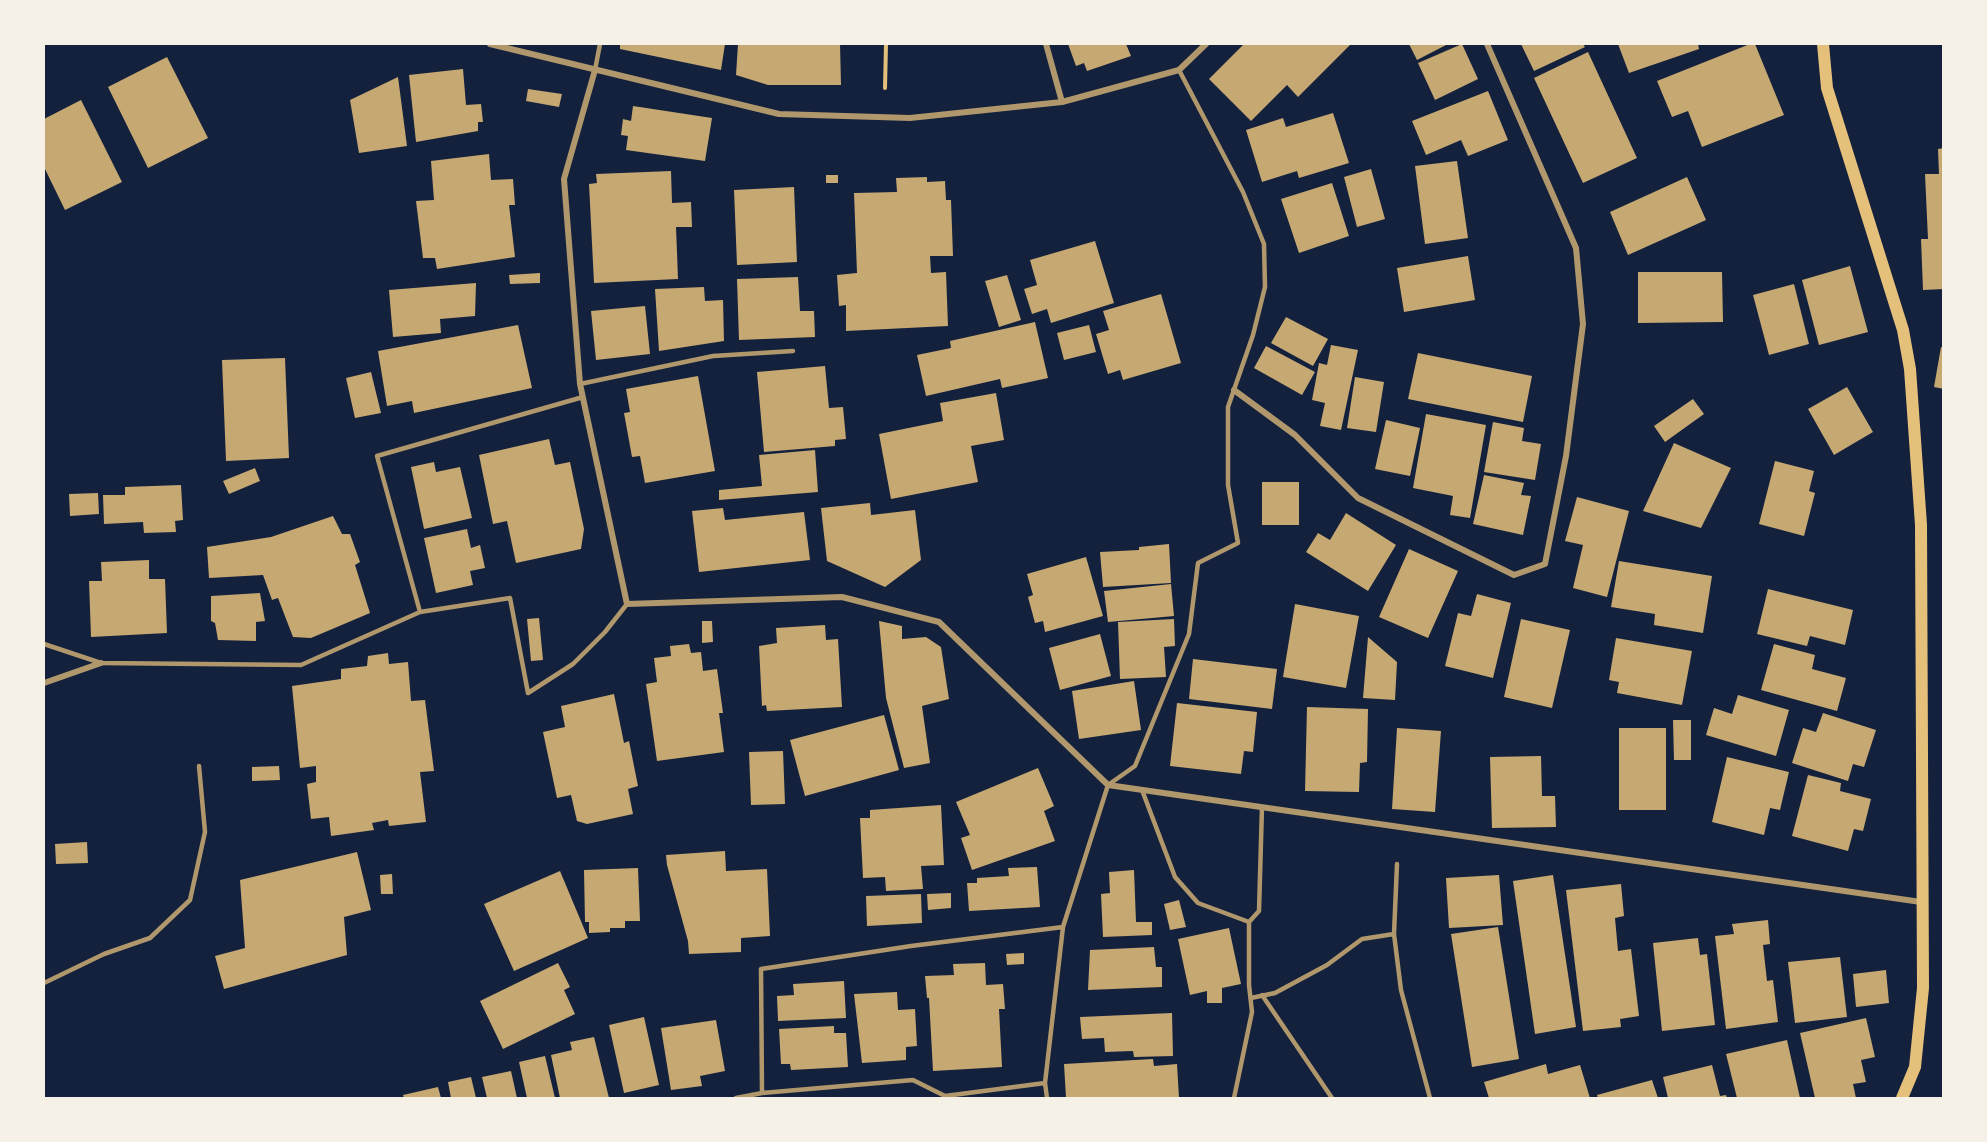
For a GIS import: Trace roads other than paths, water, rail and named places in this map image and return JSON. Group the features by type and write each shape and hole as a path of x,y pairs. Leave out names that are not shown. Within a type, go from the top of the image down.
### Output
{"main road":[{"path":"1823,44 1827,88 1903,330 1910,369 1921,525 1923,988 1915,1067 1902,1098"}],"street":[{"path":"490,44 779,114 884,118 910,118 1062,102 1179,70 1206,44"},
{"path":"1046,44 1062,102"},
{"path":"1234,390 1295,435 1358,498 1514,575 1545,564 1566,456 1583,324 1576,248 1486,44"},
{"path":"595,70 564,179 580,384 627,604 842,597 939,622 1108,785 1921,902"},
{"path":"44,683 101,663"}],"lane":[{"path":"595,70 600,44"},
{"path":"1047,1098 1045,1083 1063,927 1108,785 1135,766 1189,634 1198,563 1238,543 1228,485 1228,407 1253,335 1265,287 1264,244 1243,192 1179,70"},
{"path":"580,384 713,356 793,351"},
{"path":"420,612 376,456 583,397"},
{"path":"44,644 101,663 302,665 420,612 510,598 528,693 573,664 605,632 627,604"},
{"path":"44,983 104,954 150,938 190,900 205,832 199,766"},
{"path":"1142,790 1175,877 1198,903 1249,922"},
{"path":"1234,1098 1252,1012 1249,922 1259,911 1262,807"},
{"path":"1397,864 1394,934 1401,990 1430,1098"},
{"path":"762,1092 761,969 911,946 1063,927"},
{"path":"1251,998 1275,993 1327,965 1362,939 1394,934"},
{"path":"1262,995 1332,1098"},
{"path":"736,1098 762,1092 913,1080 945,1096 1045,1083"}]}
